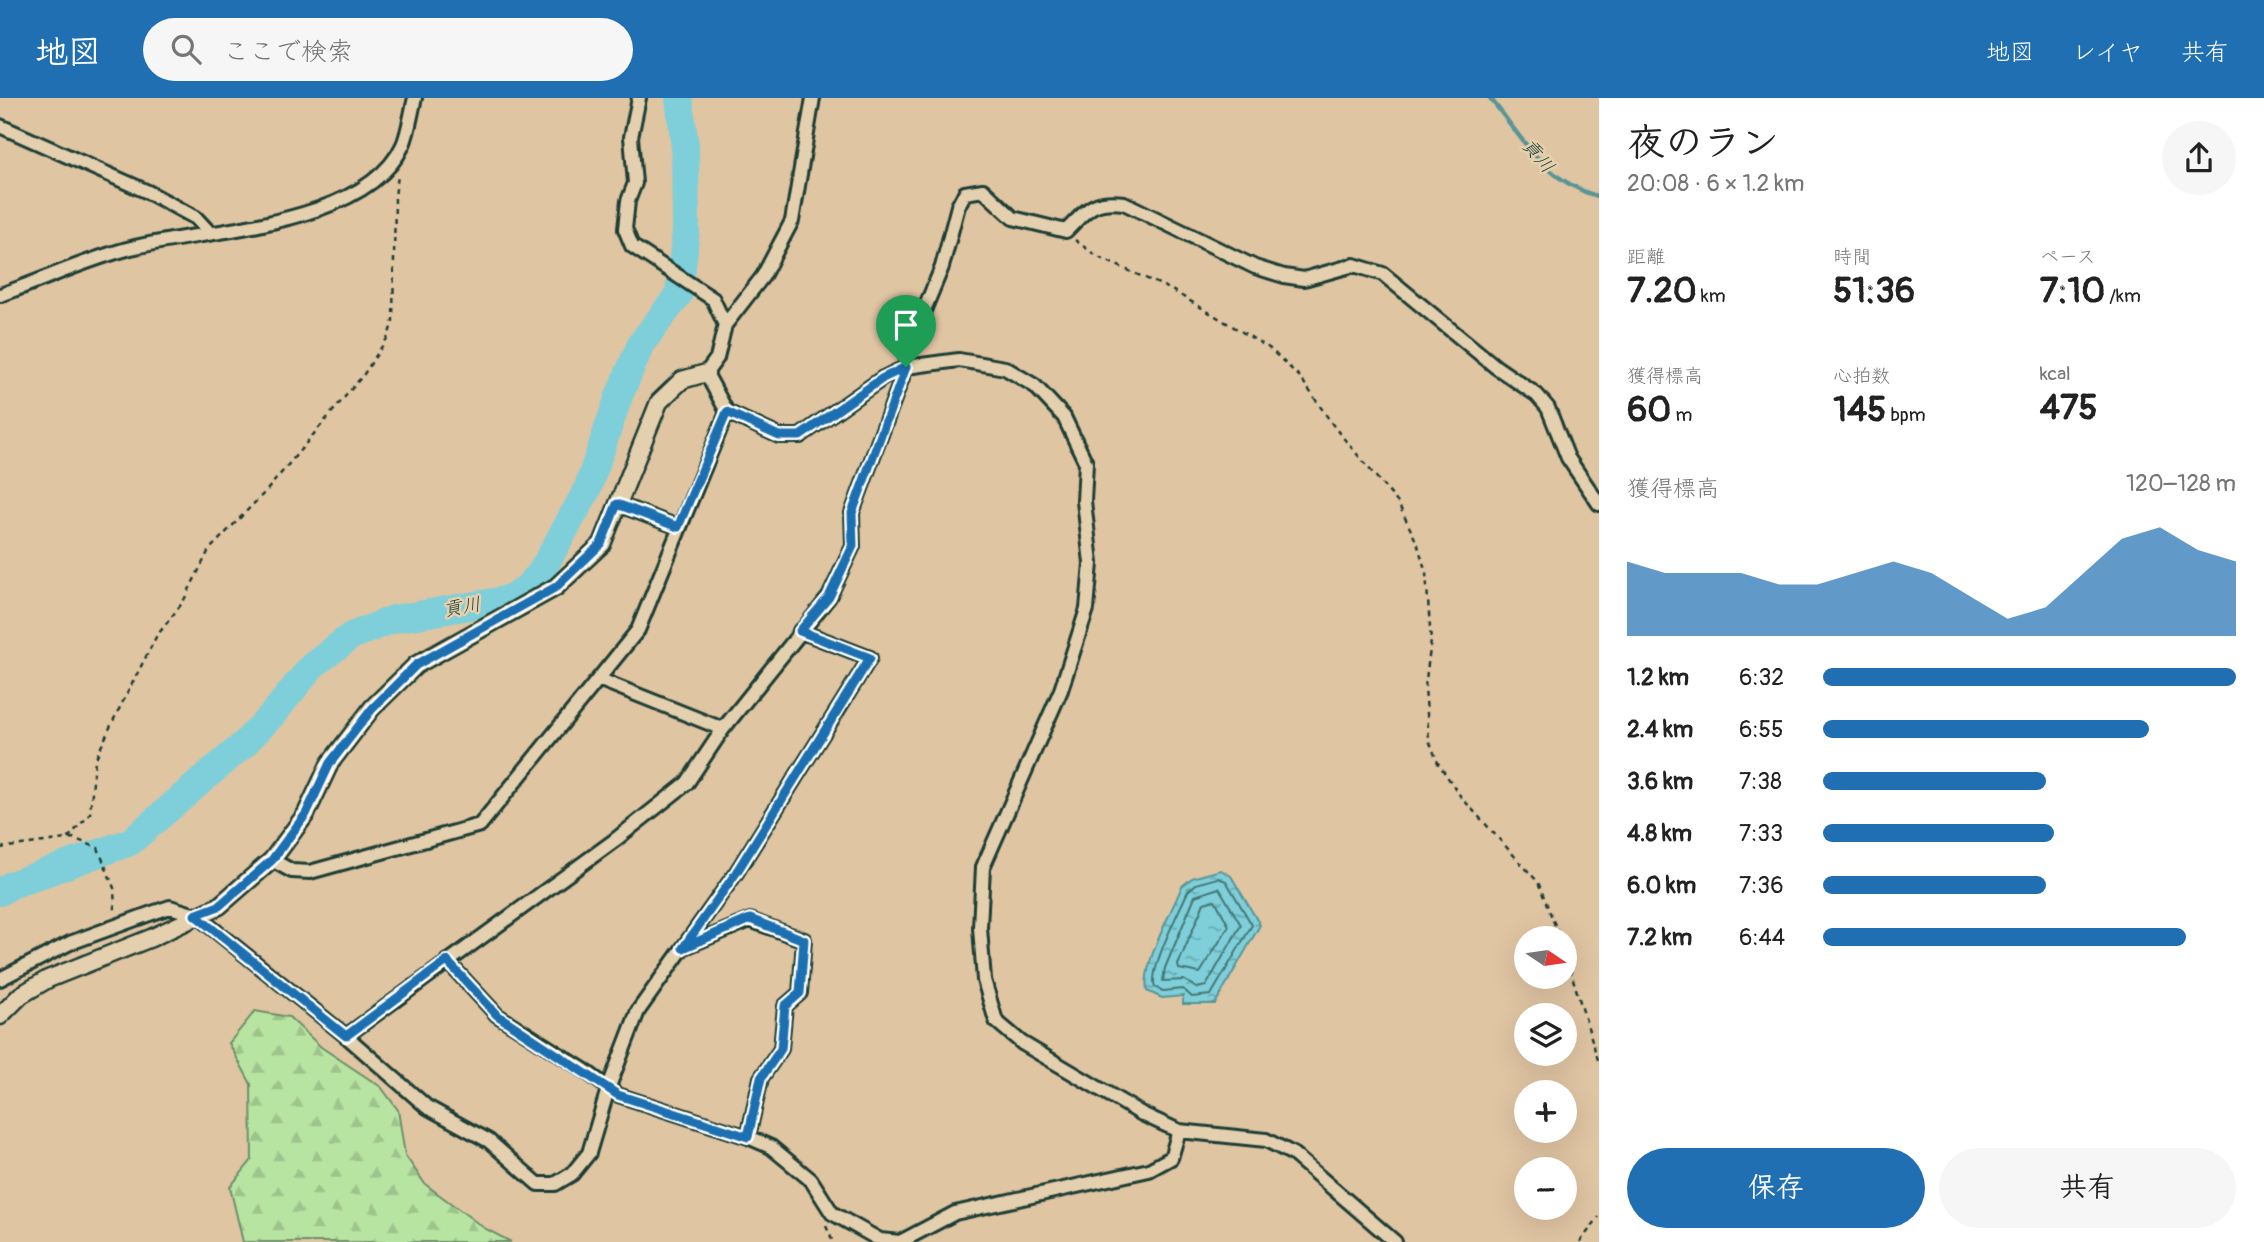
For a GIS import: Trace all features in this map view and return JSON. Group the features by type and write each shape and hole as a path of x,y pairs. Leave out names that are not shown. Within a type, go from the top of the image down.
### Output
{"street":[{"path":"0,295 130,248 293,217 335,203 356,192 385,170 403,145 415,98"},
{"path":"639,98 631,137 635,183 628,201 625,229 632,247 713,299 725,325"},
{"path":"0,1016 21,995 48,979 151,938 219,906 272,860 306,814 330,763 372,709 416,665 556,587 601,544 659,402 682,380 706,373 718,358 725,325 763,276 792,221 813,98"},
{"path":"0,125 148,192 196,218 210,233"},
{"path":"346,1036 615,840 687,783 723,729 829,597 853,546 852,513 906,367 908,338 920,320 942,267 958,206 965,193 983,190 1013,218 1066,231 1093,205 1105,201 1124,203 1255,267 1284,276 1304,279 1354,265 1382,274 1496,367 1537,395 1548,408 1568,458 1599,504"},
{"path":"706,373 727,412 779,436 800,436 873,385 906,367 959,360 1005,368 1035,386 1064,417 1086,463 1084,501 1091,563 1087,609 1062,690 983,867 981,928 984,980 996,1021 1022,1043 1142,1114 1179,1131 1266,1140 1293,1154 1334,1186 1395,1242"},
{"path":"272,860 292,871 310,872 480,825 638,630 727,412"},
{"path":"617,504 678,527"},
{"path":"0,979 70,943 170,907 195,915 346,1036 427,1107 489,1140 538,1184 555,1184 572,1174 589,1153 608,1089 638,1011 736,873 870,658 800,631"},
{"path":"598,679 723,729"},
{"path":"683,948 750,919 804,940 800,993 785,1006 781,1049 761,1078 748,1137"},
{"path":"447,961 497,1015 608,1089 618,1095 771,1147 811,1180 832,1213 880,1240 896,1242 955,1213 1149,1170 1171,1158 1179,1131"}],"path":[{"path":"68,838 90,814 95,760 113,721 156,637 183,602 209,550 267,490 363,374 388,337 393,321 395,196 399,170"},
{"path":"1066,231 1098,257 1170,289 1269,348 1300,377 1335,428 1398,503 1418,545 1426,573 1431,641 1425,687 1429,740 1438,763 1461,797 1538,882 1555,926"},
{"path":"0,848 68,838 98,849 114,888 116,926"},
{"path":"1576,989 1599,1063"},
{"path":"1580,1242 1599,1217"}],"green space":[{"path":"255,1011 289,1017 321,1047 381,1087 398,1110 405,1155 425,1184 484,1228 511,1242 243,1242 230,1187 252,1160 251,1084 229,1043"}],"water":[{"path":"1221,870 1231,876 1260,925 1215,1004 1183,1004 1183,996 1162,998 1147,991 1149,967 1158,938 1182,886 1192,878"}],"waterway":[{"name":"貢川","path":"0,892 11,885 130,842 243,745 273,714 312,666 351,636 394,619 505,600 522,592 540,574 587,490 619,396 641,344 679,294 686,230 685,147 679,98"},
{"name":"貢川","path":"1490,98 1549,170 1580,190 1599,197"}],"route":[{"path":"906,367 852,513 853,546 829,597 800,631 870,658 797,771 736,873 683,948 750,919 804,940 800,993 785,1006 781,1049 761,1078 748,1137 618,1095 584,1070 497,1015 447,961 346,1036 195,915 219,906 272,860 306,814 330,763 372,709 416,665 556,587 601,544 617,504 678,527 727,412 756,428 779,436 800,436 883,378 906,367"}]}
